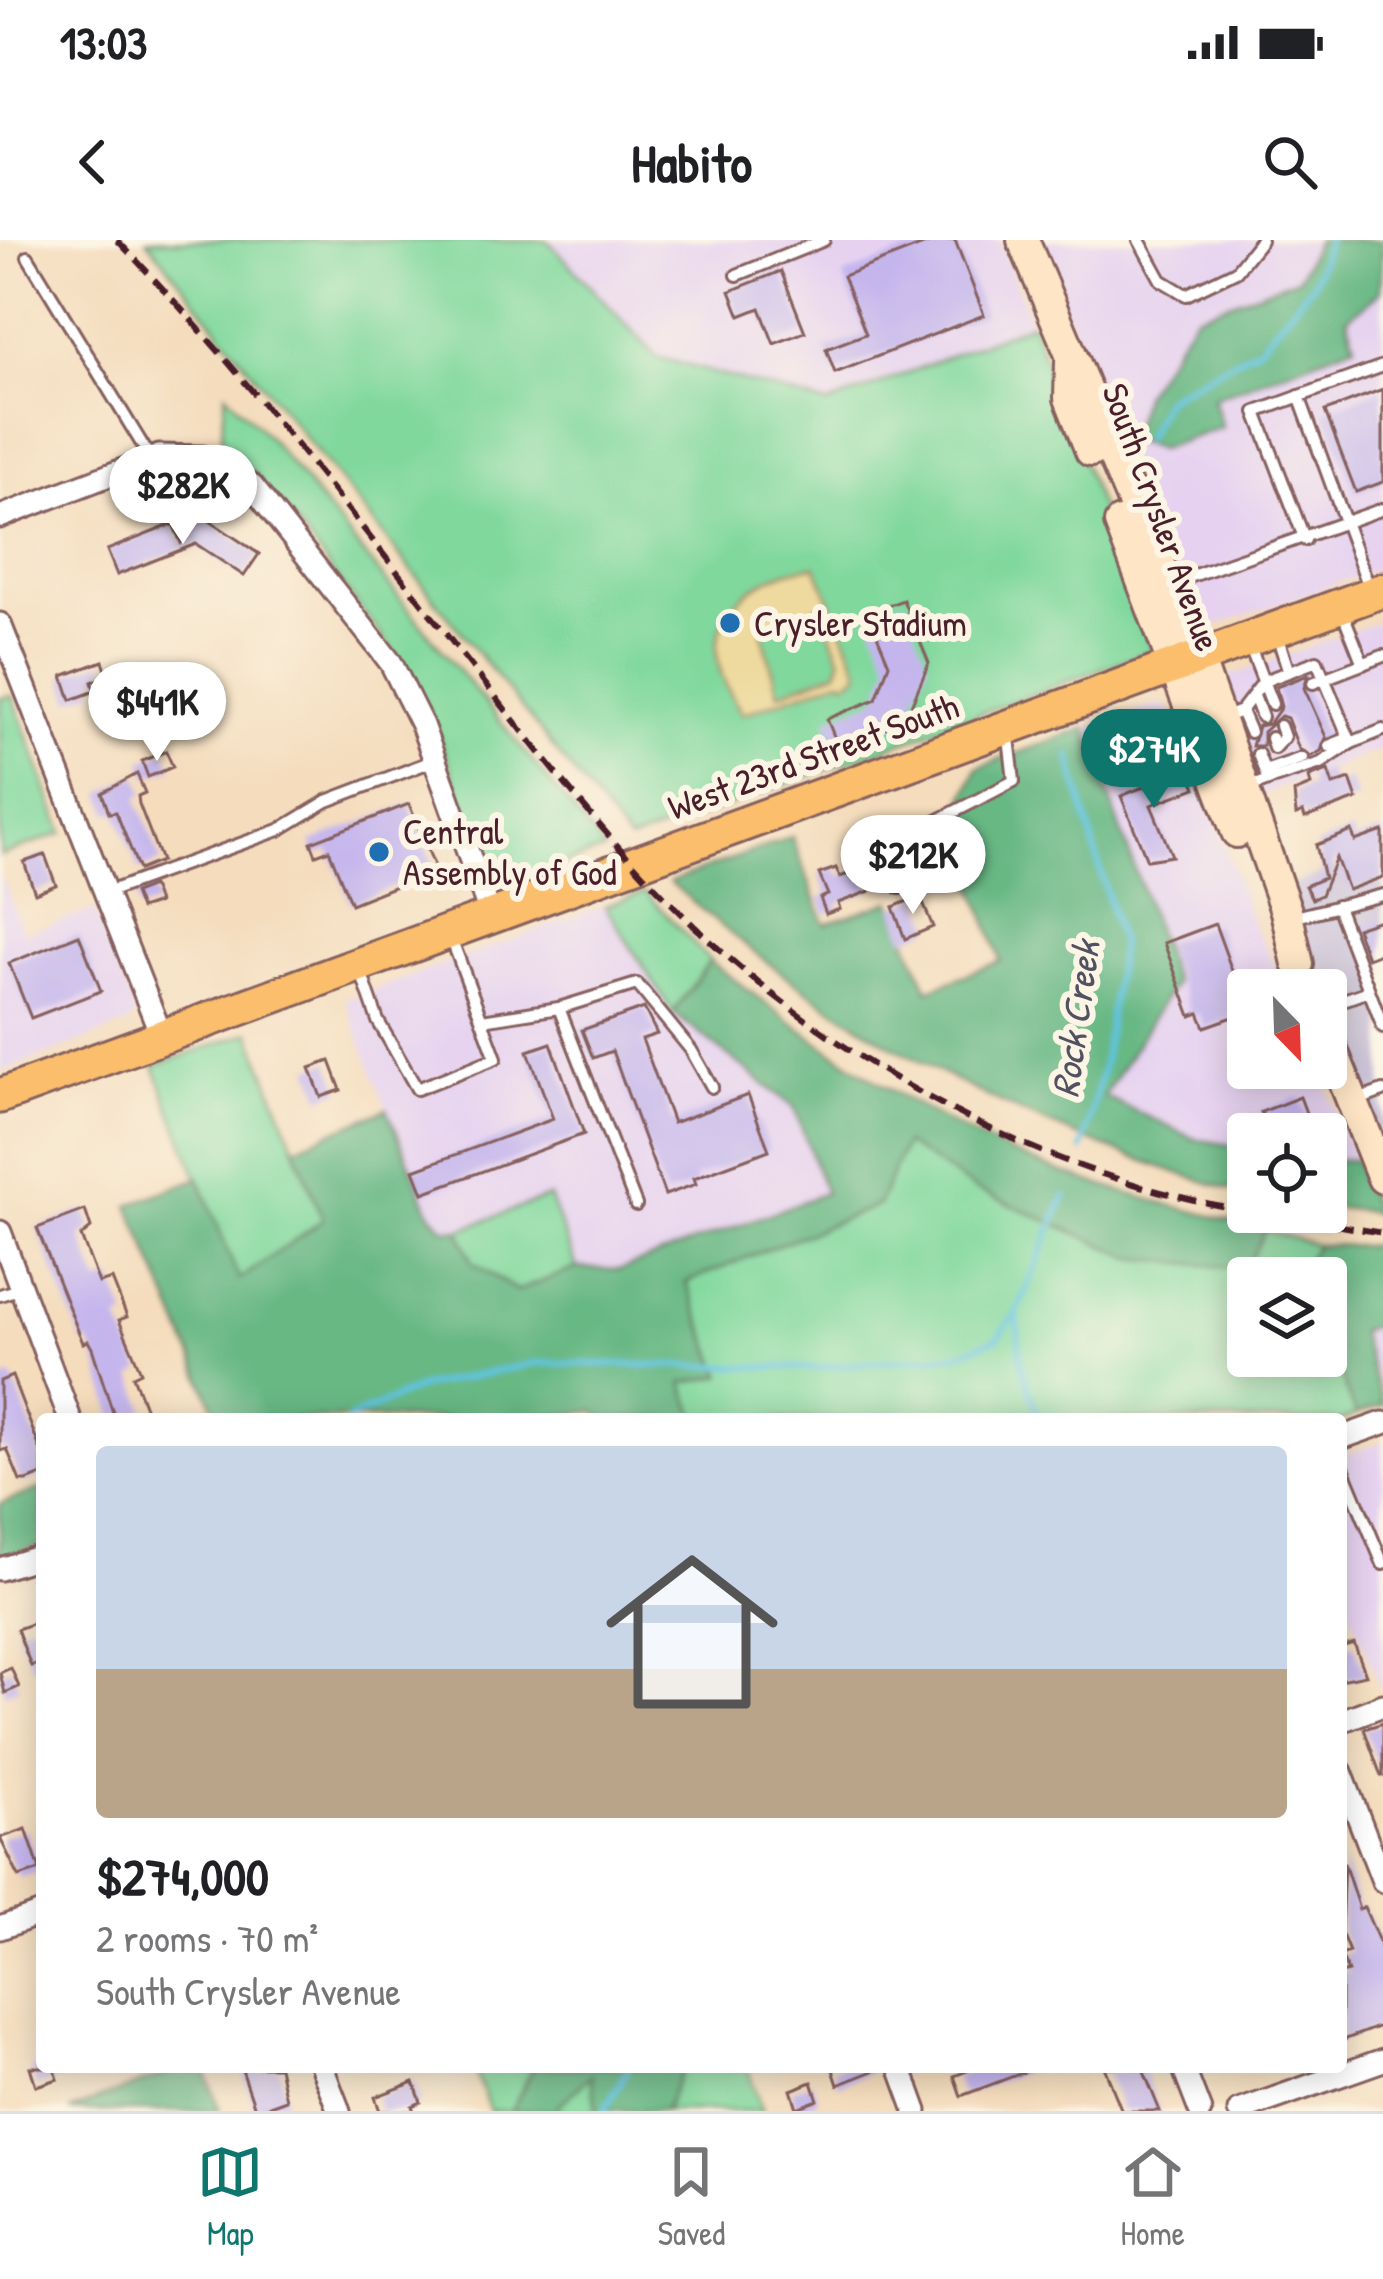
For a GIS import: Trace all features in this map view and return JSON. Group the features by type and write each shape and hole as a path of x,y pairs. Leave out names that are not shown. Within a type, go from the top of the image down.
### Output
{"main road":[{"name":"South Crysler Avenue","path":"1023,240 1168,584 1186,660 1270,918 1299,969"},
{"name":"South Crysler Avenue","path":"1071,362 1070,398 1186,660 1231,715 1259,771 1301,969"},
{"name":"West 23rd Street South","path":"0,1096 1365,596"},
{"path":"1347,1087 1383,1178"}],"street":[{"path":"0,517 152,459 203,457 251,486 387,656 435,760 491,916"},
{"path":"0,625 162,1037"},
{"path":"0,1232 10,1292 67,1413"},
{"path":"1347,1436 1383,1423"},
{"path":"0,1569 36,1558"},
{"path":"1347,1719 1383,1705"},
{"path":"1347,1788 1383,1881"},
{"path":"0,1928 36,1915"},
{"path":"1347,2073 1383,2060"},
{"path":"324,2073 339,2111"},
{"path":"902,2073 916,2111"},
{"path":"1185,2073 1200,2111"},
{"path":"1239,2111 1346,2073"}],"lane":[{"path":"737,275 824,240"},
{"path":"1139,240 1161,280 1186,295 1235,271 1261,240"},
{"path":"28,257 152,459"},
{"path":"1305,540 1256,412 1383,366"},
{"path":"1299,396 1346,524 1365,596 1363,664"},
{"path":"1168,584 1383,509"},
{"path":"1261,633 1289,672"},
{"path":"1261,633 1264,681 1274,700"},
{"path":"1319,681 1383,656"},
{"path":"1250,732 1231,715 1264,681 1317,661 1319,681 1350,740"},
{"path":"1253,697 1262,717"},
{"path":"900,888 888,863 900,841 1014,781 1017,770 1007,726"},
{"path":"1259,771 1272,743 1285,737 1280,726"},
{"path":"1329,746 1383,730"},
{"path":"1259,771 1321,763 1350,740"},
{"path":"1259,771 1302,758"},
{"path":"106,892 279,830 327,801 435,760"},
{"path":"1288,919 1383,895"},
{"path":"1337,906 1383,1027"},
{"path":"358,965 378,1022 417,1089 496,1058 448,932"},
{"path":"482,1020 559,1008 637,984 691,1050 712,1087"},
{"path":"1347,999 1369,991"},
{"path":"559,1008 636,1205"},
{"path":"1353,1102 1383,1091"},
{"path":"1347,1477 1383,1564"}],"shaded area":[{"path":"547,240 999,240 1031,323 828,405 658,357"},
{"path":"1036,240 1317,240 1298,277 1196,315 1213,398 1354,345 1347,318 1380,292 1383,270 1383,567 1214,626 1199,626"},
{"path":"1383,620 1383,748 1257,797 1219,691 1227,677"},
{"path":"1159,704 1171,711 1183,729 1252,922 1277,969 1227,969 1227,1089 1327,1089 1337,1113 1227,1113 1227,1144 1195,1139 1103,1096 1174,983 1086,728"},
{"path":"1383,850 1383,1144 1347,1054 1347,969 1313,969 1285,887"},
{"path":"0,873 24,933 95,910 135,1014 128,1024 0,1072"},
{"path":"605,906 673,1013 794,1107 825,1193 620,1270 577,1268 548,1197 459,1230 444,1228 422,1201 345,1000"},
{"path":"1383,1322 1383,1395 1358,1331"},
{"path":"1383,1441 1383,1693 1347,1604 1347,1454"}],"green space":[{"path":"147,240 547,240 657,357 828,405 1031,323 1153,650 629,842"},
{"path":"1317,240 1383,240 1380,292 1347,318 1355,344 1213,398 1222,427 1159,449 1129,440 1143,394 1196,315 1298,278"},
{"path":"226,393 269,438 605,850 501,885 492,880 434,724 402,663 286,511 253,474 220,452"},
{"path":"13,696 63,833 0,856 0,698"},
{"path":"1086,728 1174,983 1104,1096 1195,1139 1227,1144 1227,1188 1088,1140 941,1073 803,988 670,882 792,837 825,924 891,901 928,990 1001,961 952,826 977,768"},
{"path":"645,892 710,961 673,1013 605,906"},
{"path":"710,961 858,1069 977,1137 1079,1178 1227,1220 1227,1233 1264,1233 1252,1257 1227,1257 1227,1267 1133,1258 975,1189 905,1144 878,1205 686,1282 722,1376 683,1383 695,1413 216,1413 129,1205 199,1178 239,1280 323,1220 295,1147 387,1109 431,1214 444,1228 459,1230 473,1263 517,1291 577,1268 620,1270 825,1193 794,1107 673,1013"},
{"path":"250,1032 323,1220 238,1281 154,1066"},
{"path":"905,1143 975,1189 1227,1264 1227,1377 1342,1377 1356,1415 1347,1419 1347,1413 694,1413 682,1383 722,1375 686,1282 878,1205"},
{"path":"1347,1160 1355,1160 1375,1213 1347,1209"},
{"path":"549,1197 577,1268 517,1291 473,1263 459,1230"},
{"path":"1263,1233 1316,1245 1309,1257 1251,1257"},
{"path":"1316,1245 1383,1246 1383,1322 1359,1331 1383,1405 1356,1415 1341,1377 1347,1377 1347,1257 1309,1257"},
{"path":"36,1490 36,1547 0,1558 0,1504"},
{"path":"168,2073 206,2073 220,2111 69,2111"},
{"path":"475,2073 531,2073 511,2111 490,2111"},
{"path":"531,2073 680,2073 664,2111 596,2111 592,2075 552,2111 511,2111"},
{"path":"680,2073 749,2073 762,2111 664,2111"},
{"path":"592,2074 596,2111 552,2111"}],"sand":[{"path":"816,566 860,672 848,682 841,679 742,714 718,661 723,623 746,594 779,574","holes":["820,606 841,659 837,671 779,693 762,632"]}],"building":[{"path":"936,240 955,240 984,315 835,373 826,349 866,334 843,276"},
{"path":"781,271 805,332 774,344 760,308 740,316 730,291"},
{"path":"1383,389 1383,482 1356,492 1325,411"},
{"path":"201,515 259,554 244,576 196,544 117,575 107,550 173,524 181,543"},
{"path":"903,600 929,663 905,720 838,746 827,719 876,699 889,664 868,613"},
{"path":"103,661 108,676 92,682 95,691 71,700 63,676"},
{"path":"1308,675 1304,688 1326,737 1321,751 1311,756 1299,749 1287,718 1281,716 1263,732 1263,746 1252,746 1258,726 1269,724 1281,707 1276,687"},
{"path":"166,751 173,767 148,777 142,761"},
{"path":"1188,769 1196,788 1151,805 1172,856 1147,860 1121,796"},
{"path":"1328,770 1333,785 1350,779 1357,799 1305,818 1303,812 1296,815 1294,792 1311,785 1309,777"},
{"path":"137,774 145,793 138,796 139,804 161,861 139,870 116,812 109,813 102,793"},
{"name":"Central Assembly of God","path":"409,804 436,870 351,904 329,850 316,855 311,842"},
{"path":"1352,831 1355,841 1383,831 1383,877 1348,890 1336,858 1321,895 1312,899 1305,886 1324,878 1316,845"},
{"path":"45,855 56,885 35,893 24,862"},
{"path":"836,868 840,877 862,869 870,891 838,903 840,909 826,914 820,898 828,895 819,874"},
{"path":"152,886 158,903 140,909 134,893"},
{"path":"920,896 933,927 905,939 893,907"},
{"path":"1383,919 1383,952 1367,958 1356,928"},
{"path":"1215,924 1231,969 1227,969 1227,1019 1205,1027 1199,1013 1191,1016 1164,943"},
{"path":"79,935 101,991 31,1018 9,963"},
{"path":"644,1008 657,1034 642,1039 673,1123 748,1095 769,1150 694,1178 696,1184 665,1195 612,1051 593,1058 582,1030"},
{"path":"551,1043 584,1134 423,1193 414,1170 553,1119 528,1051"},
{"path":"330,1061 341,1090 321,1097 310,1068"},
{"path":"1300,1097 1306,1113 1261,1113"},
{"path":"85,1210 91,1228 81,1236 99,1283 112,1279 127,1317 119,1320 141,1372 133,1376 146,1410 113,1413 92,1348 88,1341 83,1343 37,1228"},
{"path":"12,1376 36,1438 36,1477 27,1481 20,1481 7,1449 0,1451 0,1381"},
{"path":"36,1622 36,1664 31,1666 17,1629"},
{"path":"1354,1643 1366,1675 1347,1679 1347,1645"},
{"path":"11,1668 19,1687 5,1693 0,1673"},
{"path":"1383,1723 1383,1776 1381,1776 1364,1729"},
{"path":"26,1829 36,1871 19,1877 0,1838"},
{"path":"1347,1872 1359,1909 1364,1907 1383,1951 1383,2025 1347,2039 1347,1953"},
{"path":"30,2067 36,2067 36,2073 56,2073 58,2079 36,2086"},
{"path":"243,2073 280,2073 286,2100 256,2111"},
{"path":"834,2073 868,2073 838,2085"},
{"path":"962,2073 1022,2073 961,2096 954,2076"},
{"path":"1106,2073 1144,2073 1160,2111 1122,2111"},
{"path":"414,2082 421,2102 412,2106 414,2111 380,2111 375,2097"},
{"path":"812,2082 818,2100 797,2108 791,2090"}],"waterway":[{"name":"Rock Creek","path":"1145,439 1165,398 1259,347 1313,283 1328,240"},
{"name":"Rock Creek","path":"1070,756 1120,944 1102,1070 1082,1150"},
{"path":"362,1413 421,1387 536,1363 818,1368 958,1354 998,1338 1017,1312 1065,1196"},
{"path":"1017,1316 1021,1363 1037,1413"},
{"path":"604,2111 626,2073"}],"railway":[{"path":"117,240 260,400 608,835 690,922 749,975 878,1068 948,1108 1095,1171 1227,1206"},
{"path":"1347,1227 1383,1233"}],"place":[{"name":"Crysler Stadium","path":"730,623"},
{"name":"Central Assembly of God","path":"379,852"}]}
